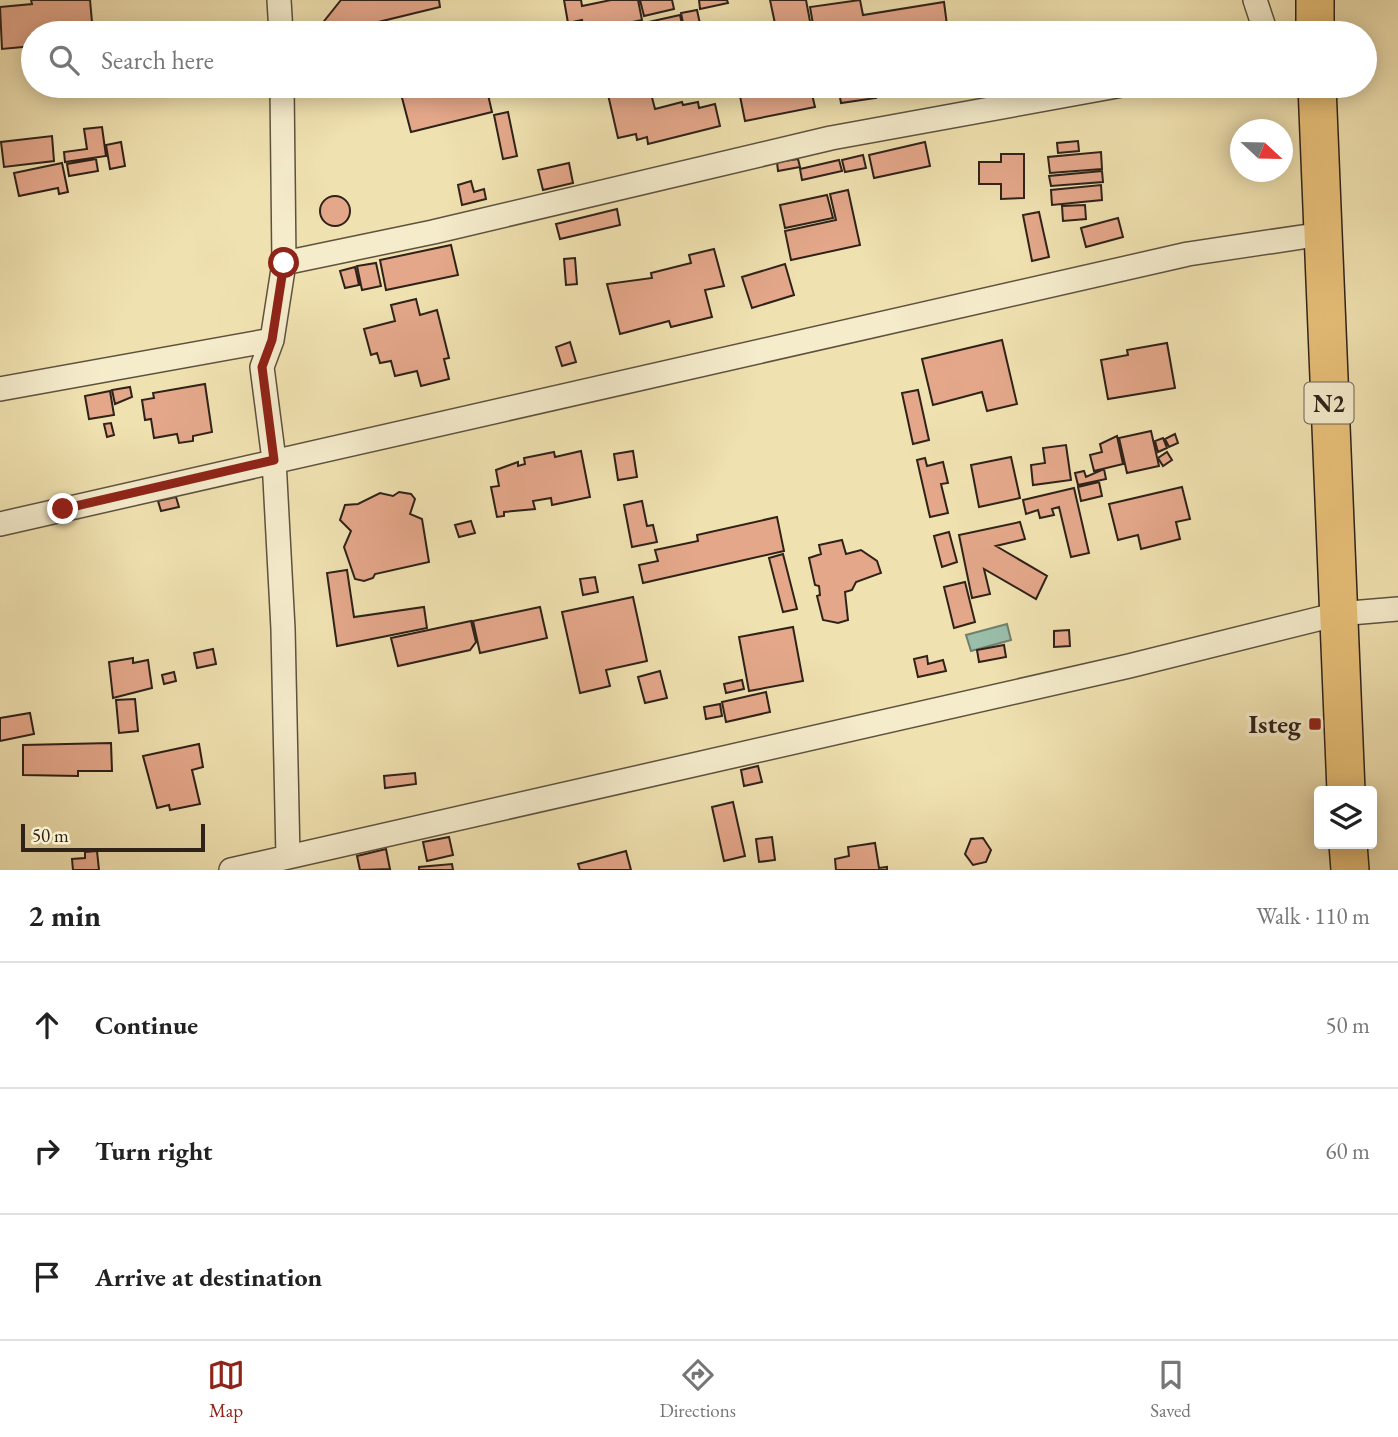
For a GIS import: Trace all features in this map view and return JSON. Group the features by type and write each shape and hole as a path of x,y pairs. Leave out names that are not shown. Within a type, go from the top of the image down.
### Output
{"main road":[{"path":"1315,0 1315,21"},
{"name":"N2","path":"1317,98 1346,786"},
{"path":"1348,849 1350,870"}],"street":[{"path":"279,0 280,21"},
{"path":"1255,0 1262,21"},
{"path":"282,98 284,263 272,340 262,367 274,460 283,629 288,857"},
{"path":"284,263 433,232 831,138 1051,98"},
{"path":"0,524 1188,254 1322,234"},
{"path":"0,389 272,340"},
{"path":"231,870 1129,666 1338,614 1398,609"}],"shaded area":[{"path":"1007,624 1011,640 971,651 966,635"}],"building":[{"path":"31,0 90,0 92,21 21,21 21,47 2,49 0,7 32,4"},
{"path":"341,0 439,0 440,7 382,21 324,21"},
{"path":"564,0 581,0 582,6 611,0 638,0 642,20 637,21 568,21"},
{"path":"640,0 672,0 674,9 644,16"},
{"path":"699,0 727,0 728,3 700,9"},
{"path":"770,0 806,0 810,21 774,21"},
{"path":"860,0 863,15 944,2 946,21 812,21 810,7"},
{"path":"697,10 699,21 683,21 681,13"},
{"path":"680,15 681,21 653,21"},
{"path":"402,98 489,98 492,112 411,132"},
{"path":"609,98 652,98 655,109 682,102 683,105 698,102 699,108 715,104 720,126 648,144 647,137 637,140 636,134 618,138"},
{"path":"740,98 813,98 815,107 745,121"},
{"path":"840,98 876,98 841,103"},
{"path":"508,112 517,156 503,159 494,115"},
{"path":"102,127 106,156 65,162 64,152 87,149 84,129"},
{"path":"52,136 54,161 4,167 1,142"},
{"path":"1078,141 1079,151 1058,153 1057,143"},
{"path":"121,142 125,166 110,169 106,145"},
{"path":"925,142 930,166 874,178 869,155"},
{"path":"1101,152 1102,169 1050,173 1048,157"},
{"path":"1001,154 1024,154 1024,198 1001,199 1001,184 979,184 979,162 1001,162"},
{"path":"863,155 866,168 845,172 842,160"},
{"path":"96,159 98,171 69,176 67,164"},
{"path":"798,159 800,167 778,171 777,162"},
{"path":"839,160 842,171 802,180 800,169"},
{"path":"62,163 68,192 59,194 58,188 19,196 14,173"},
{"path":"569,163 573,183 543,190 538,170"},
{"path":"1102,171 1103,182 1051,186 1049,176"},
{"path":"471,181 474,192 484,189 486,199 462,205 458,185"},
{"path":"1101,185 1102,200 1052,205 1051,190"},
{"path":"848,190 860,245 791,260 785,231 836,220 830,194"},
{"path":"827,195 833,218 785,228 780,205"},
{"path":"335,196 346,200 350,211 346,222 335,226 324,222 320,211 324,200"},
{"path":"1085,205 1086,219 1063,221 1062,206"},
{"path":"617,209 620,225 560,239 556,224"},
{"path":"1039,212 1049,257 1032,261 1023,215"},
{"path":"1118,218 1123,237 1086,247 1081,228"},
{"path":"451,245 458,275 386,290 380,260"},
{"path":"714,249 724,286 705,290 712,317 671,327 669,321 620,334 607,284 652,278 651,273 691,263 689,255"},
{"path":"575,258 577,284 566,285 564,259"},
{"path":"376,263 381,286 362,290 357,266"},
{"path":"785,264 794,295 752,308 742,277"},
{"path":"355,267 359,285 345,288 340,271"},
{"path":"416,299 420,315 437,310 449,358 444,359 449,379 421,386 417,371 395,376 391,361 380,363 377,353 371,355 364,329 395,321 391,305"},
{"path":"1002,340 1017,404 987,411 982,392 933,405 922,359"},
{"path":"570,342 576,362 562,366 556,347"},
{"path":"1167,343 1175,388 1108,399 1101,360 1128,355 1127,350"},
{"path":"205,384 212,432 193,436 193,441 179,443 177,434 154,438 151,419 145,420 142,400 154,398 153,393"},
{"path":"130,387 132,397 115,404 112,390"},
{"path":"918,390 929,440 913,444 902,393"},
{"path":"110,391 114,415 89,419 85,396"},
{"path":"111,423 114,435 107,437 104,424"},
{"path":"1151,431 1159,466 1127,473 1119,438"},
{"path":"1175,434 1178,443 1169,447 1165,439"},
{"path":"1117,436 1123,464 1094,471 1090,455 1102,452 1100,444"},
{"path":"1163,438 1167,448 1158,452 1155,441"},
{"path":"1066,445 1071,480 1033,485 1031,465 1045,463 1043,448"},
{"path":"581,451 590,497 552,505 551,498 533,501 535,509 504,512 504,516 497,517 491,487 499,486 496,470 518,462 518,466 525,464 524,458 554,452 555,457"},
{"path":"633,451 637,477 618,480 614,454"},
{"path":"1167,452 1172,460 1163,466 1158,458"},
{"path":"1011,457 1020,498 979,507 971,465"},
{"path":"925,458 927,466 943,462 948,483 941,484 948,513 930,517 917,460"},
{"path":"1104,469 1106,479 1078,485 1075,473 1084,471 1086,477"},
{"path":"1099,482 1102,496 1081,501 1078,487"},
{"path":"1182,487 1190,519 1176,522 1180,539 1141,549 1138,535 1118,540 1109,504"},
{"path":"1074,488 1089,553 1071,557 1059,507 1052,509 1054,515 1040,518 1038,510 1026,514 1023,500"},
{"path":"399,492 411,494 415,499 410,514 422,519 429,562 375,574 373,578 364,581 355,579 344,547 351,531 340,520 345,505 358,504 380,493 393,496"},
{"path":"176,497 179,507 161,511 158,501"},
{"path":"642,501 647,526 653,525 657,542 632,547 624,505"},
{"path":"777,517 784,551 643,583 639,565 658,561 655,550 698,541 697,535"},
{"path":"471,521 475,533 459,537 455,525"},
{"path":"1020,522 1025,539 996,546 1047,576 1036,599 984,569 990,594 972,598 959,535"},
{"path":"949,532 957,562 942,567 934,536"},
{"path":"842,540 846,554 861,550 877,561 881,573 856,582 852,590 845,592 848,620 838,623 823,620 817,596 820,595 819,586 815,585 809,558 821,554 819,545"},
{"path":"783,554 797,609 783,612 769,558"},
{"path":"347,570 354,617 424,607 427,628 337,646 327,573"},
{"path":"595,577 598,592 583,595 580,579"},
{"path":"965,582 975,622 954,628 944,587"},
{"path":"633,597 647,661 606,670 610,686 580,693 562,612"},
{"path":"540,607 547,638 480,653 473,621"},
{"path":"471,621 476,642 470,650 398,666 391,638"},
{"path":"793,627 803,681 749,691 739,637"},
{"path":"1069,630 1070,646 1054,647 1054,631"},
{"path":"1004,645 1006,657 979,662 977,650"},
{"path":"213,649 216,664 197,668 194,653"},
{"path":"927,656 928,664 943,660 946,671 918,677 914,659"},
{"path":"133,658 133,663 148,660 152,688 113,698 109,662"},
{"path":"660,671 667,698 645,703 638,677"},
{"path":"174,672 176,681 164,684 162,675"},
{"path":"742,680 744,689 726,693 724,684"},
{"path":"766,692 770,712 726,722 722,702"},
{"path":"135,699 138,731 119,733 116,700"},
{"path":"720,704 722,716 706,719 704,707"},
{"path":"30,713 34,734 0,741 0,718"},
{"path":"111,743 112,771 78,771 78,776 23,775 23,745"},
{"path":"199,744 203,767 192,770 200,804 170,810 169,805 157,808 143,756"},
{"path":"758,766 762,782 744,786 741,770"},
{"path":"415,773 416,784 385,788 384,776"},
{"path":"733,802 745,856 724,861 712,807"},
{"path":"449,837 453,855 427,861 423,842"},
{"path":"772,837 775,860 759,862 756,839"},
{"path":"983,838 991,850 986,862 973,865 965,854 971,839"},
{"path":"875,843 879,868 887,867 887,870 836,870 835,859 849,856 848,847"},
{"path":"386,849 390,869 360,870 357,856"},
{"path":"97,851 99,870 73,870 72,859 85,858 85,852"},
{"path":"626,851 631,870 580,870 578,864"},
{"path":"452,864 453,870 419,870 419,867"}],"place":[{"name":"Isteg","path":"1315,724"}],"route":[{"path":"63,509 274,460 262,367 272,340 284,263"}]}
